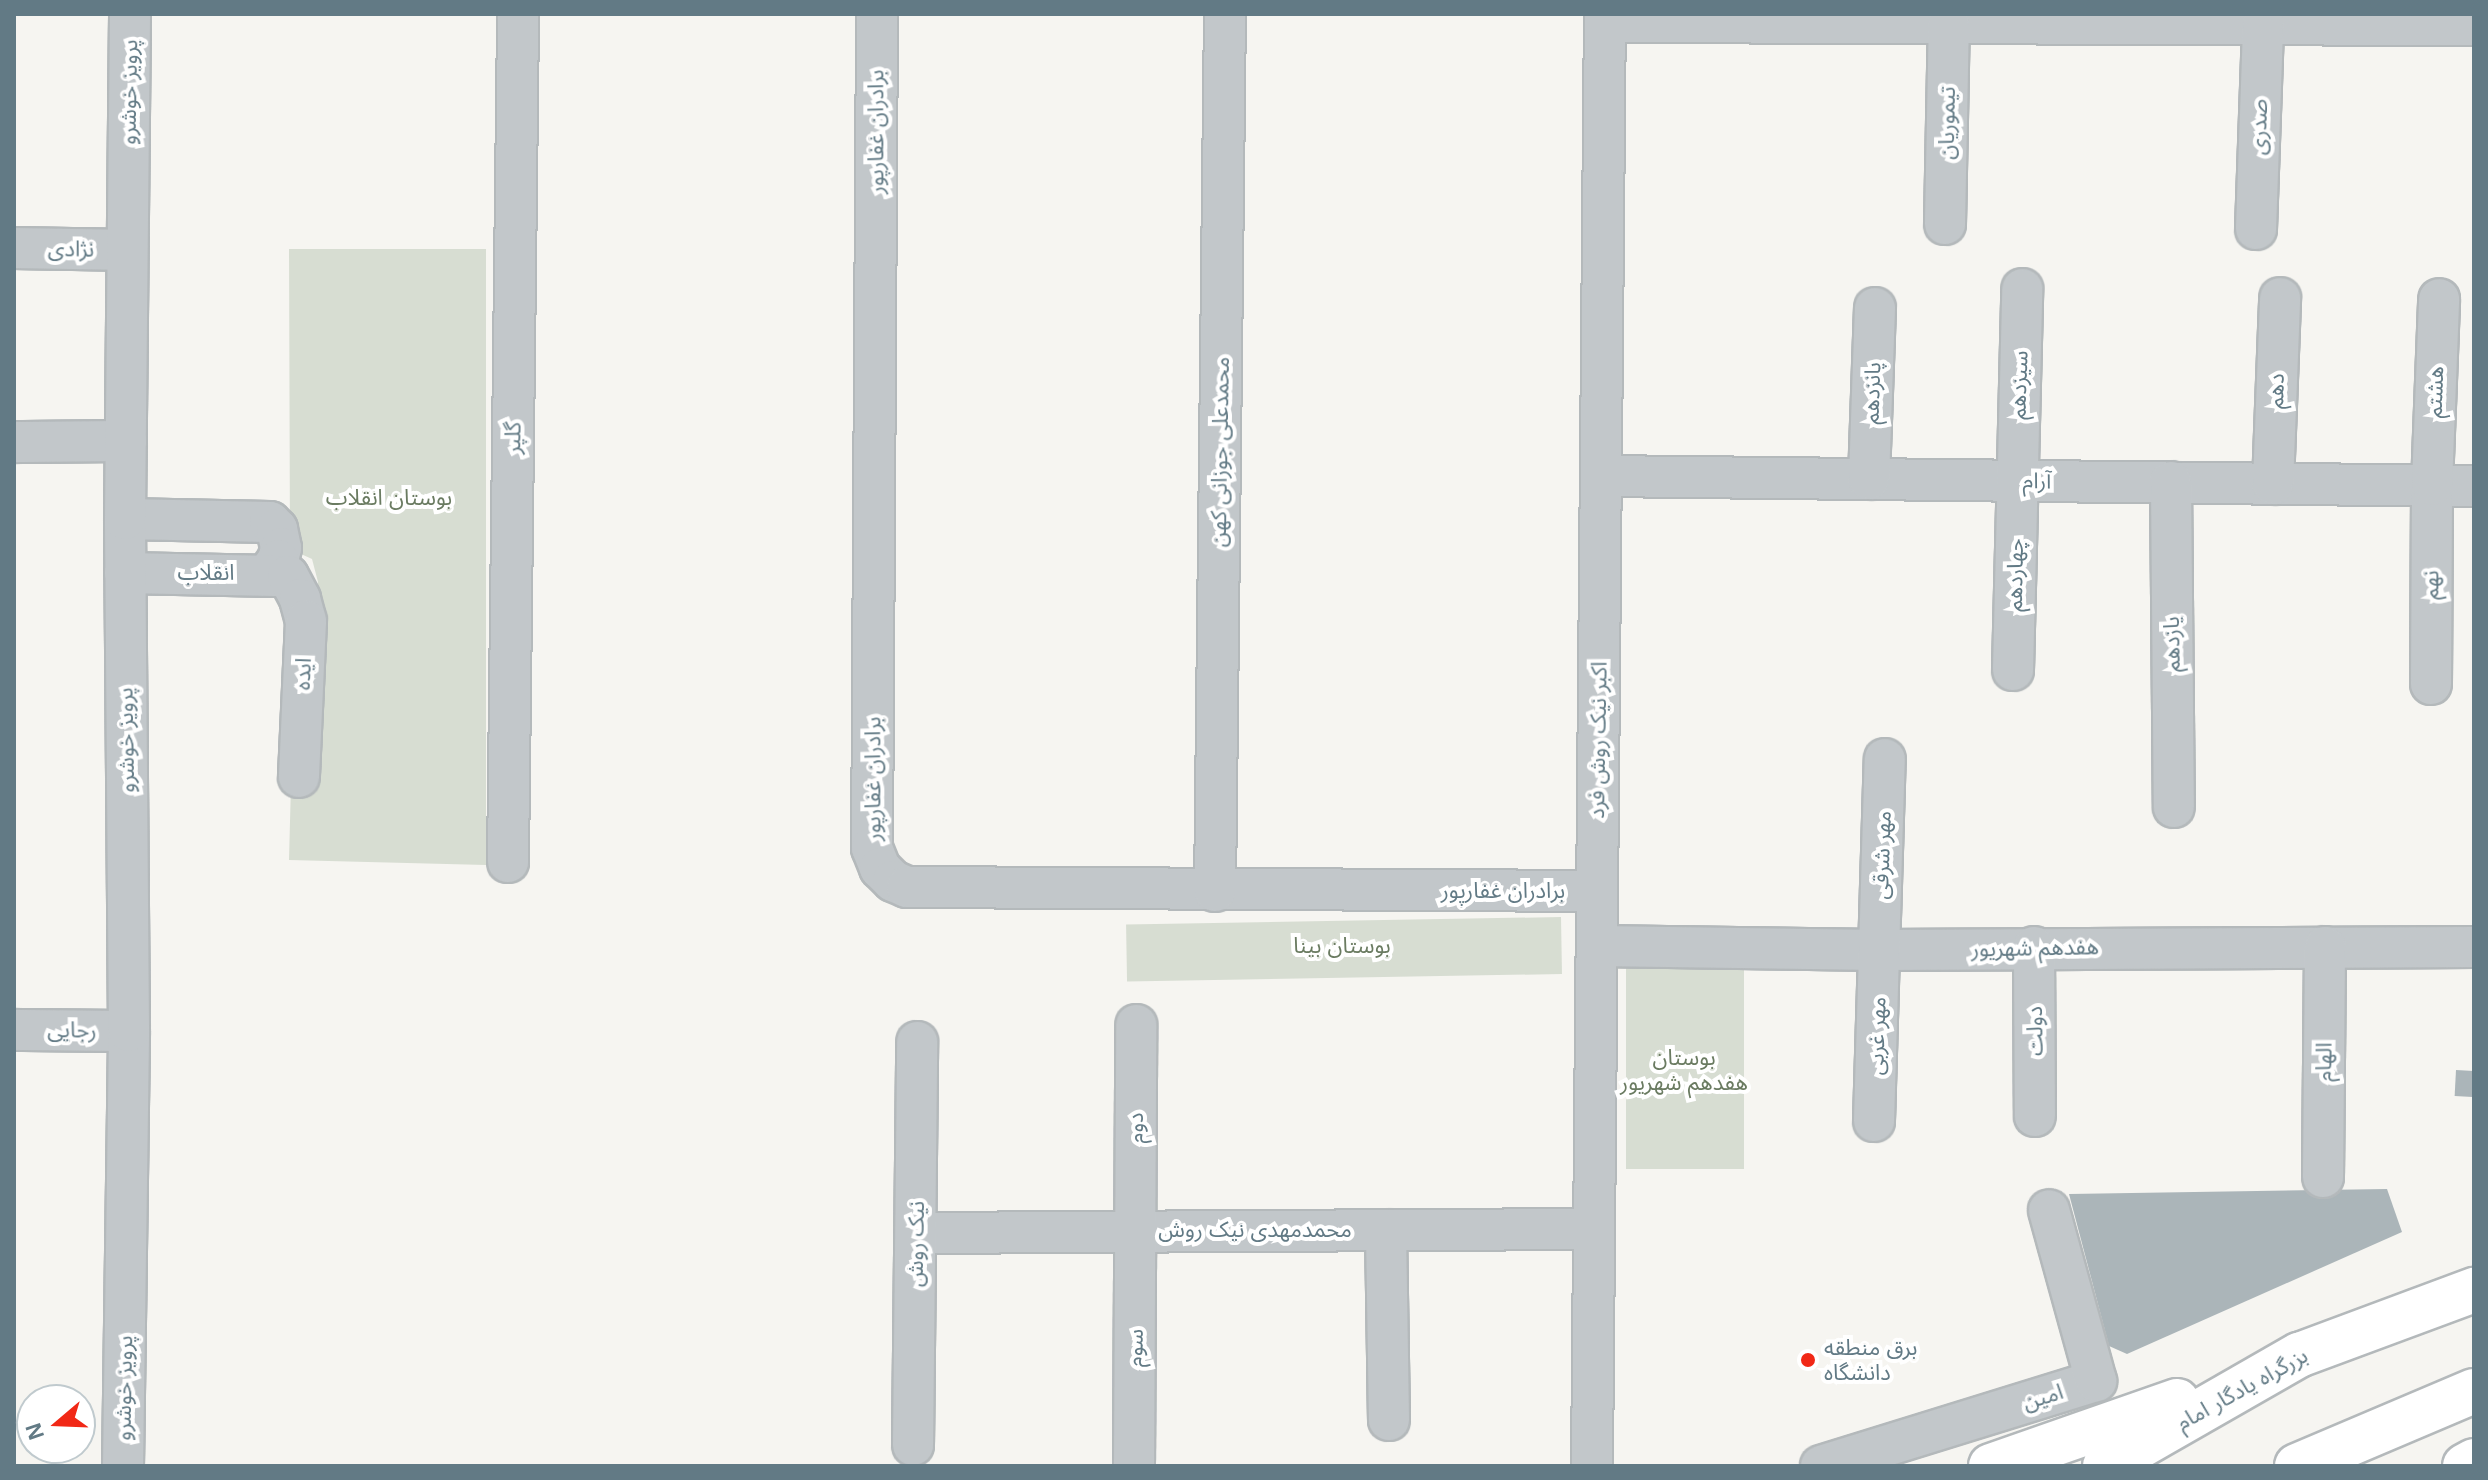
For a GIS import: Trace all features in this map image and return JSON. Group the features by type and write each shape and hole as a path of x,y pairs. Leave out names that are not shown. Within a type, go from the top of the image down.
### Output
{"highway":[{"name":"بزرگراه یادگار امام","path":"2105,1466 2299,1355 2474,1290"},
{"path":"1991,1466 2299,1355"},
{"path":"2297,1466 2474,1391"},
{"path":"2465,1466 2474,1461"}],"street":[{"name":"پرویز خوشرو","path":"123,1466 129,1031 125,519 130,14"},
{"name":"گلپر","path":"508,862 518,14"},
{"name":"برادران غفارپور","path":"877,14 872,848 880,868 893,881 907,887 1597,891"},
{"name":"محمدعلی جوزانی کهن","path":"1215,891 1225,14"},
{"path":"1605,18 2474,25"},
{"name":"اکبر نیک روش فرد","path":"1592,1466 1605,18"},
{"name":"تیموریان","path":"1945,224 1949,23"},
{"name":"صدری","path":"2256,229 2263,24"},
{"name":"نژادی","path":"14,248 127,250"},
{"name":"سیزدهم","path":"2016,480 2022,289"},
{"name":"دهم","path":"2273,484 2280,298"},
{"name":"هشتم","path":"2432,485 2439,299"},
{"name":"پانزدهم","path":"1869,479 1875,308"},
{"path":"14,442 126,441"},
{"name":"آرام","path":"1601,476 2474,486"},
{"name":"چهاردهم","path":"2013,670 2016,480"},
{"name":"یازدهم","path":"2171,482 2174,807"},
{"name":"نهم","path":"2431,684 2432,485"},
{"path":"125,519 270,522 277,529 281,548 278,575"},
{"name":"انقلاب","path":"125,573 278,575"},
{"name":"ایده","path":"278,575 300,599 306,621 299,777"},
{"name":"مهر شرقی","path":"1879,950 1885,759"},
{"name":"هفدهم شهریور","path":"1597,946 1879,950 2474,947"},
{"name":"دولت","path":"2034,947 2035,1116"},
{"name":"الهام","path":"2323,1177 2325,947"},
{"name":"مهر غربی","path":"1874,1121 1879,950"},
{"name":"دوم","path":"1136,1025 1136,1231"},
{"name":"رجایی","path":"14,1030 129,1031"},
{"name":"نیک روش","path":"913,1445 917,1042"},
{"name":"امین","path":"1821,1466 2096,1381 2049,1210"},
{"name":"محمدمهدی نیک روش","path":"916,1233 1594,1229"},
{"path":"1386,1230 1389,1420"},
{"name":"سوم","path":"1134,1466 1136,1231"}],"green space":[{"name":"بوستان انقلاب","path":"289,249 486,249 486,865 289,860 291,783 311,782 318,582 312,559 290,549"},
{"name":"بوستان بینا","path":"1561,917 1562,974 1127,982 1126,925"},
{"name":"بوستان هفدهم شهریور","path":"1626,968 1744,968 1744,1169 1626,1169"}],"building":[{"path":"2456,1070 2474,1071 2473,1097 2455,1096"},
{"path":"2387,1189 2402,1232 2127,1354 2109,1346 2069,1194"}],"place":[{"name":"برق منطقه دانشگاه","path":"1808,1360"}]}
